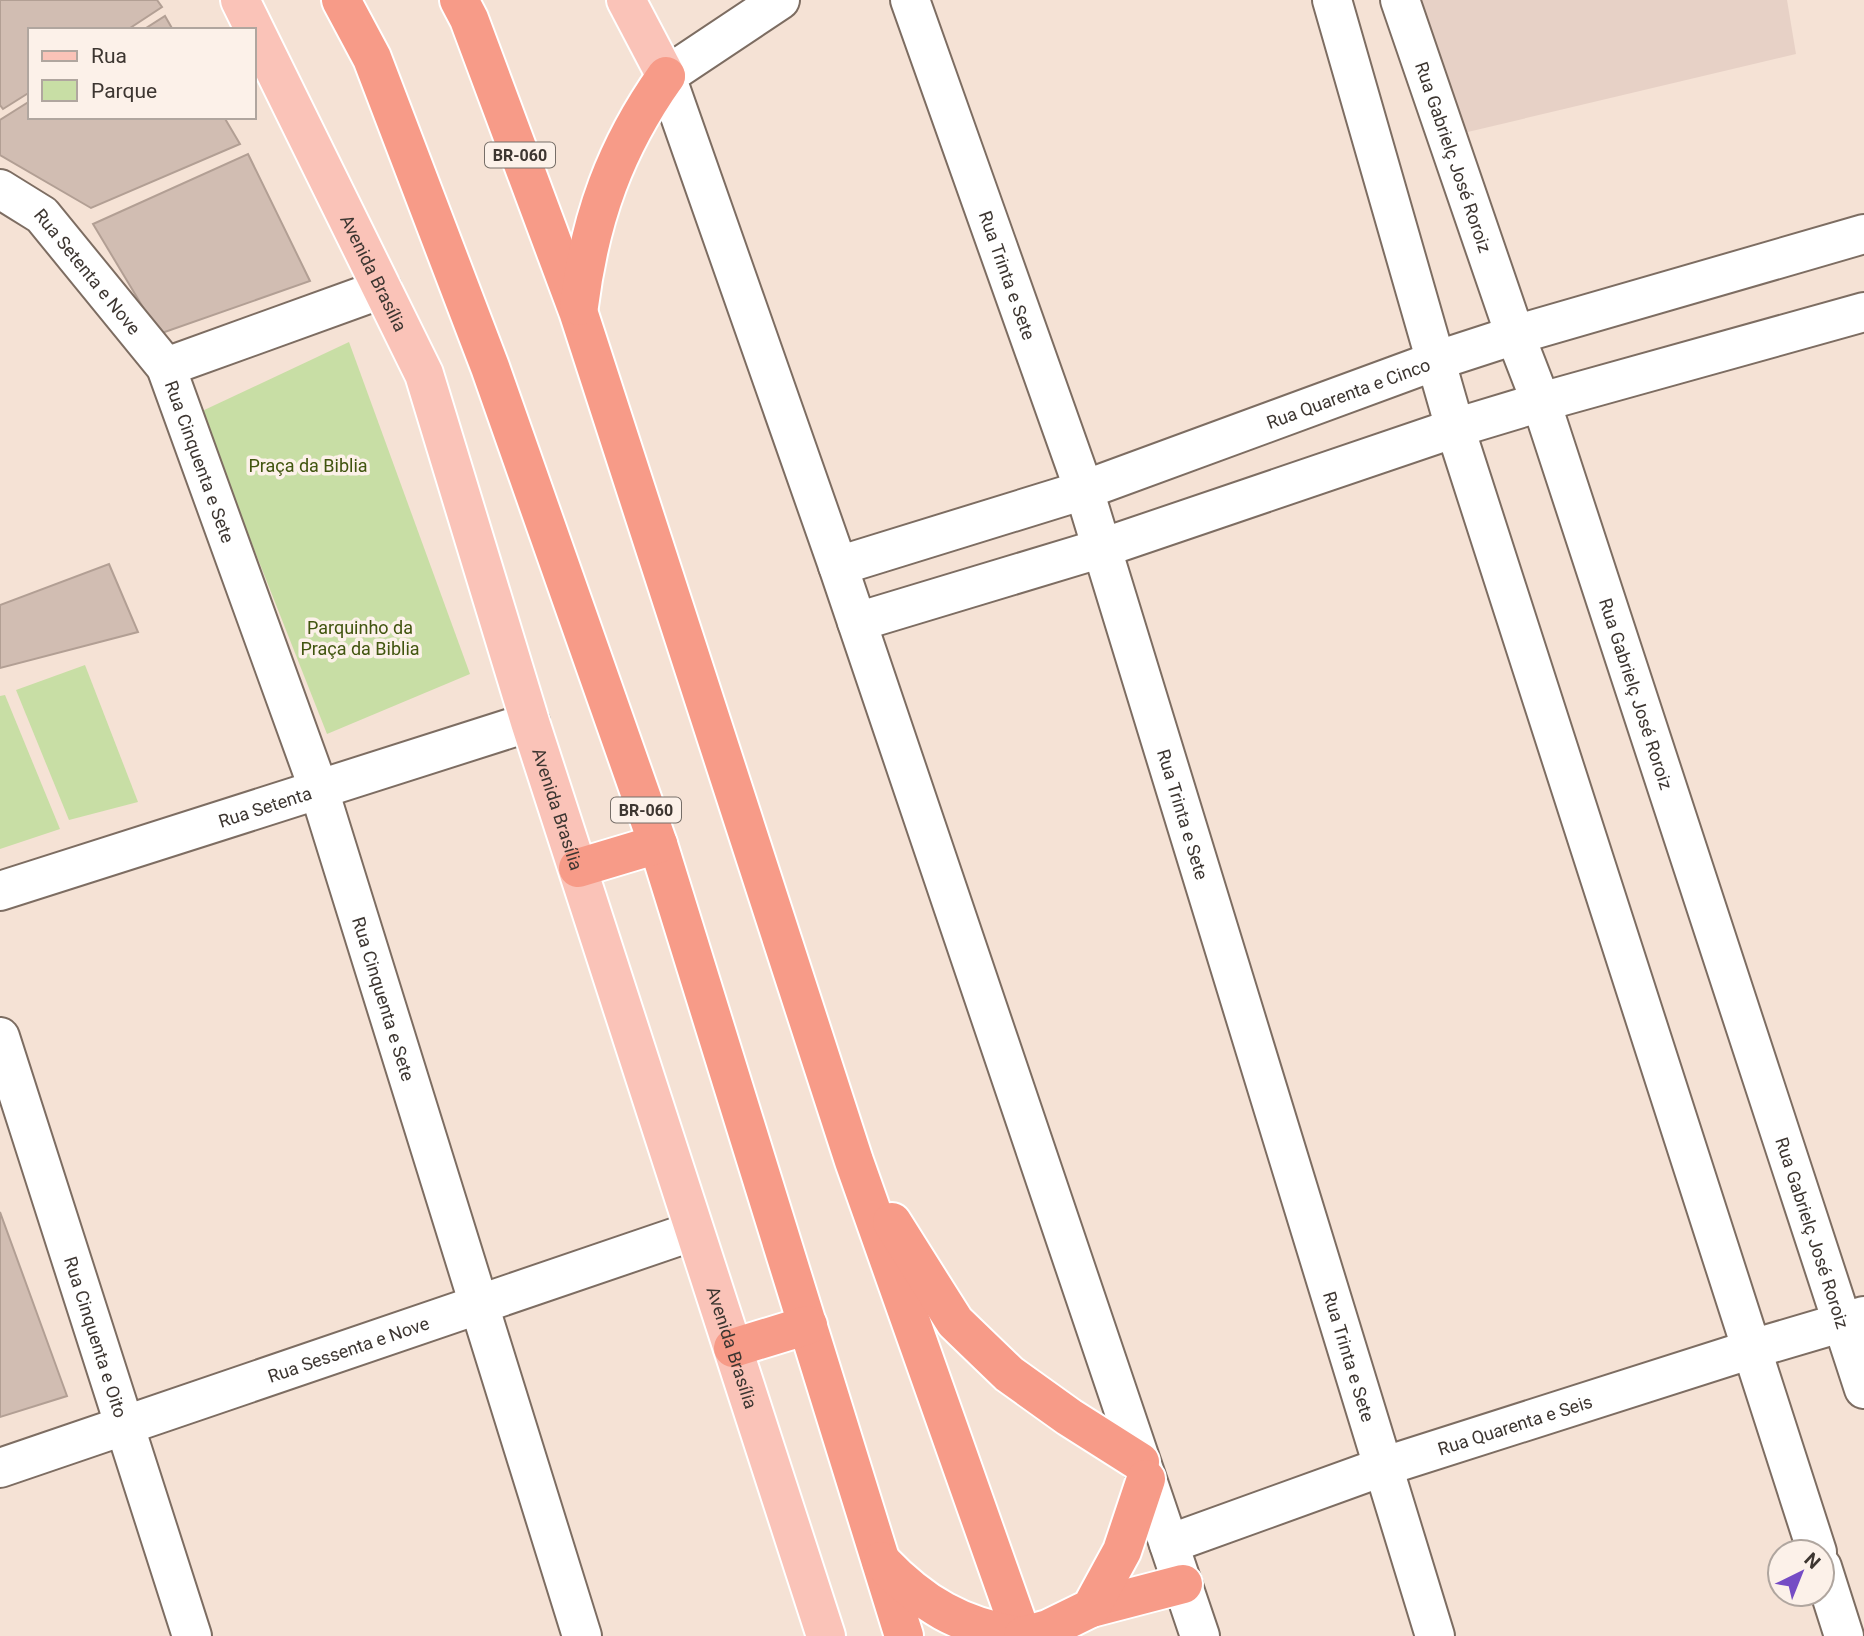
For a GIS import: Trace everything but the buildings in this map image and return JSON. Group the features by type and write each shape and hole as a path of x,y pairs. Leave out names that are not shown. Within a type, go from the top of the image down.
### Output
{"highway":[{"name":"BR-060","path":"341,0 372,58 490,367 658,844 904,1636"},
{"name":"BR-060","path":"459,0 469,19 578,311 854,1161 1022,1636"},
{"path":"578,311 593,224 607,182 643,109 666,76"},
{"path":"578,868 658,844"},
{"path":"854,1161 955,1322 1009,1374 1143,1471 1122,1551 1091,1608"},
{"path":"733,1348 808,1325"},
{"path":"880,1560 901,1582 950,1616 997,1633 1022,1636 1048,1629 1091,1608 1183,1584"}],"main road":[{"name":"Avenida Brasília","path":"240,0 254,28"},
{"path":"626,0 666,76"},
{"name":"Avenida Brasília","path":"256,33 424,374 530,722 826,1636"}],"street":[{"path":"780,0 666,76 838,566 1200,1636"},
{"name":"Rua Trinta e Sete","path":"910,0 1084,490 1435,1636"},
{"path":"1332,0 1434,361 1813,1538"},
{"name":"Rua Gabrielç José Roroiz","path":"1400,0 1515,335 1541,402 1853,1320 1864,1390"},
{"name":"Rua Setenta e Nove","path":"0,189 42,215 166,367"},
{"name":"Rua Quarenta e Cinco","path":"838,566 1084,490 1434,361 1864,234"},
{"path":"166,367 382,289"},
{"path":"857,622 1102,548 1455,428 1864,312"},
{"name":"Rua Cinquenta e Sete","path":"166,367 318,790 582,1636"},
{"name":"Rua Setenta","path":"0,891 530,722"},
{"name":"Rua Cinquenta e Oito","path":"0,1037 192,1636"},
{"name":"Rua Sessenta e Nove","path":"0,1468 694,1231"},
{"name":"Rua Quarenta e Seis","path":"1169,1544 1382,1467 1752,1349 1853,1320"},
{"path":"1835,1608 1844,1636"}],"shaded area":[{"path":"1408,0 1787,0 1796,54 1455,135"}],"green space":[{"name":"Praça da Biblia","path":"349,342 470,674 327,734 200,412"},
{"path":"85,665 138,802 69,820 16,690"},
{"path":"5,695 60,829 0,849 0,696"}],"park label":[{"name":"Parquinho da Praça da Biblia","path":"360,637"}]}
